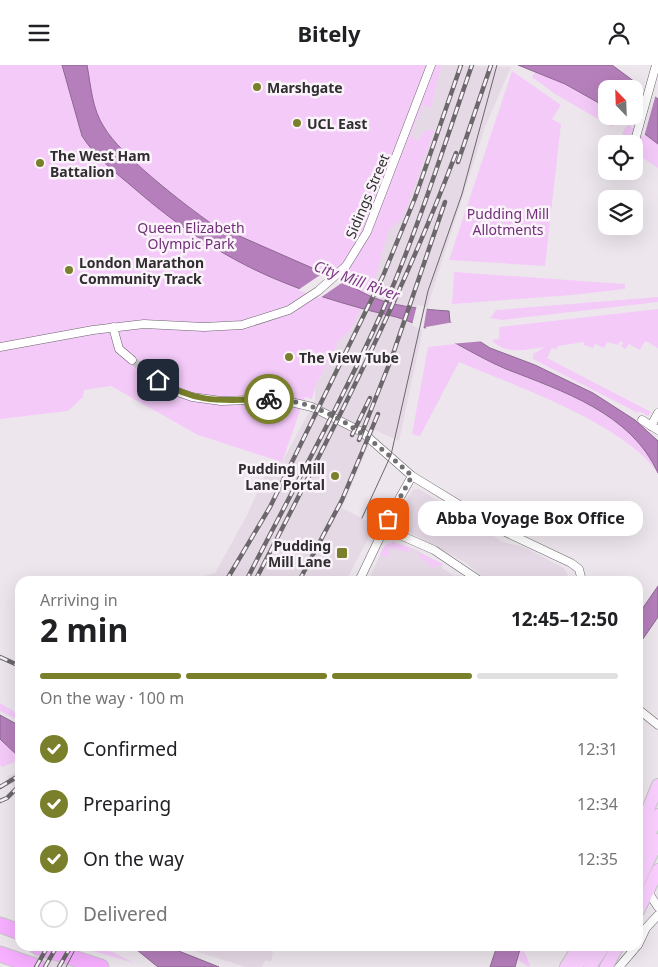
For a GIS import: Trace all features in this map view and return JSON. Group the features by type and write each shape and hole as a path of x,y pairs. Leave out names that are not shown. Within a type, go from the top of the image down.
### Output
{"highway":[{"path":"0,925 15,930"},
{"path":"0,935 15,940"},
{"path":"52,951 101,967"},
{"path":"59,951 74,958"},
{"path":"0,953 38,967"},
{"path":"0,958 22,961"}],"main road":[{"path":"643,822 658,785"},
{"path":"643,849 658,815"},
{"path":"643,872 658,840"},
{"path":"643,902 658,870"},
{"path":"571,965 577,951"},
{"path":"571,965 593,951"},
{"path":"590,967 597,951"},
{"path":"606,967 615,951"}],"street":[{"name":"Sidings Street","path":"0,347 113,327 144,324 232,327 289,310 332,280 358,249 376,213 430,65"},
{"path":"636,135 656,65"},
{"path":"113,327 115,343 132,360"},
{"path":"158,380 178,393 192,397 221,401 278,399 312,407 362,432 412,476 499,529 571,563 578,569 580,576"},
{"path":"642,420 654,428 658,413"},
{"path":"361,576 412,476"},
{"path":"384,528 434,550 473,576"},
{"path":"643,713 658,725"},
{"path":"648,892 658,907"},
{"path":"643,935 658,915"},
{"path":"619,967 633,951"}],"shaded area":[{"path":"62,65 87,65 92,97 97,113 112,138 154,179 212,224 351,285 373,297 398,305 449,311 450,322 490,348 535,365 593,393 635,420 658,441 658,473 646,452 631,435 613,420 572,396 506,369 421,326 294,287 244,265 187,230 113,171 87,144 82,136"},
{"path":"442,65 511,67 485,127 428,305 399,441 375,430 342,508 375,525 348,576 204,576 215,573 247,515 269,466 282,462 315,401 315,387 340,339 350,331 368,292 413,138 411,135 423,105 431,108"},
{"path":"518,65 612,65 632,80 598,80 598,103 565,84"},
{"path":"643,88 658,99 658,144 633,125 643,125"},
{"path":"419,489 503,542 524,547 564,568 568,576 481,576 466,563 402,528 398,518 399,512 413,490"},
{"path":"393,542 414,549 443,564 442,568 454,576 370,576 383,548"},
{"path":"658,586 658,617 643,639 643,608"},
{"path":"0,715 15,723 15,753 0,739"},
{"path":"15,773 15,789 7,776"},
{"path":"36,951 80,951 72,967 27,967"},
{"path":"138,951 179,951 219,967 158,967"},
{"path":"195,951 273,951 271,962 265,960 262,967 245,967"},
{"path":"495,951 520,951 515,967 490,967"}],"green space":[{"name":"Queen Elizabeth Olympic Park","path":"0,65 442,65 431,108 423,105 411,135 417,141 426,130 434,130 403,218 389,230 374,281 350,331 340,339 315,387 312,399 305,397 282,462 198,435 111,386 84,390 83,397 68,411 0,419"},
{"name":"Pudding Mill Allotments","path":"512,71 561,105 552,119 561,124 545,266 449,260"},
{"path":"535,72 565,84 598,103 598,119 555,94 532,77"},
{"path":"629,125 634,125 658,144 658,168 643,158 643,135 622,135"},
{"path":"454,272 625,284 625,289 452,304"},
{"path":"658,297 658,302 502,320 490,318 496,310"},
{"path":"658,309 658,348 645,341 640,350 629,344 625,349 621,346 623,343 620,341 618,345 607,342 604,348 595,344 593,348 584,345 584,342 558,346 556,350 552,348 547,358 651,412 648,416 639,411 638,413 533,359 533,354 545,347 510,350 497,345 492,340 499,339 499,327"},
{"path":"455,344 593,407 631,435 646,452 658,473 642,455 620,438 594,422 537,394 459,362 420,436 412,434 428,347"},
{"path":"393,542 414,549 407,552 390,548 388,558 380,555 385,545"},
{"path":"420,553 443,564 432,568 419,557"},
{"path":"0,703 15,712 15,718 0,711"},
{"path":"0,739 15,753 15,762 2,767 0,765"},
{"path":"93,951 113,952 134,963"},
{"path":"521,951 524,951 530,965 529,967 518,960"}],"pier":[{"path":"643,84 656,94 644,137 630,126 643,125"},
{"path":"326,271 346,280 320,298 298,290"},
{"path":"417,305 427,307 423,331 412,325"},
{"path":"454,322 485,341 450,344 425,332 426,327"}],"tunnel":[{"path":"132,360 158,380"}],"tram line":[{"path":"362,518 391,455 428,291 462,194 497,65"},
{"path":"66,967 74,951"}],"railway":[{"path":"229,576 270,507 383,276 415,198 461,65"},
{"path":"249,576 332,415 381,314 418,222 472,65"},
{"path":"458,162 491,65"},
{"path":"258,576 336,423 387,317 456,153"},
{"path":"359,440 392,357 445,202"},
{"path":"352,435 370,398"},
{"path":"302,576 342,500 378,414"},
{"path":"0,657 15,664"},
{"path":"0,787 15,778"},
{"path":"0,801 7,798 15,790"},
{"path":"36,967 45,951"},
{"path":"45,967 54,951"},
{"path":"59,967 68,951"}],"way so far":[{"path":"269,399 278,399 312,407 348,424 373,440 412,476 388,519"}],"place":[{"name":"Marshgate","path":"257,87"},
{"name":"UCL East","path":"297,123"},
{"name":"The West Ham Battalion","path":"40,163"},
{"name":"London Marathon Community Track","path":"69,270"},
{"name":"The View Tube","path":"289,357"},
{"name":"Pudding Mill Lane Portal","path":"335,476"},
{"name":"Abba Voyage Box Office","path":"388,519"},
{"name":"Pudding Mill Lane","path":"342,553"}],"route":[{"path":"158,380 178,393 192,397 221,401 269,399"}],"water label":[{"name":"City Mill River","path":"357,280"}]}
